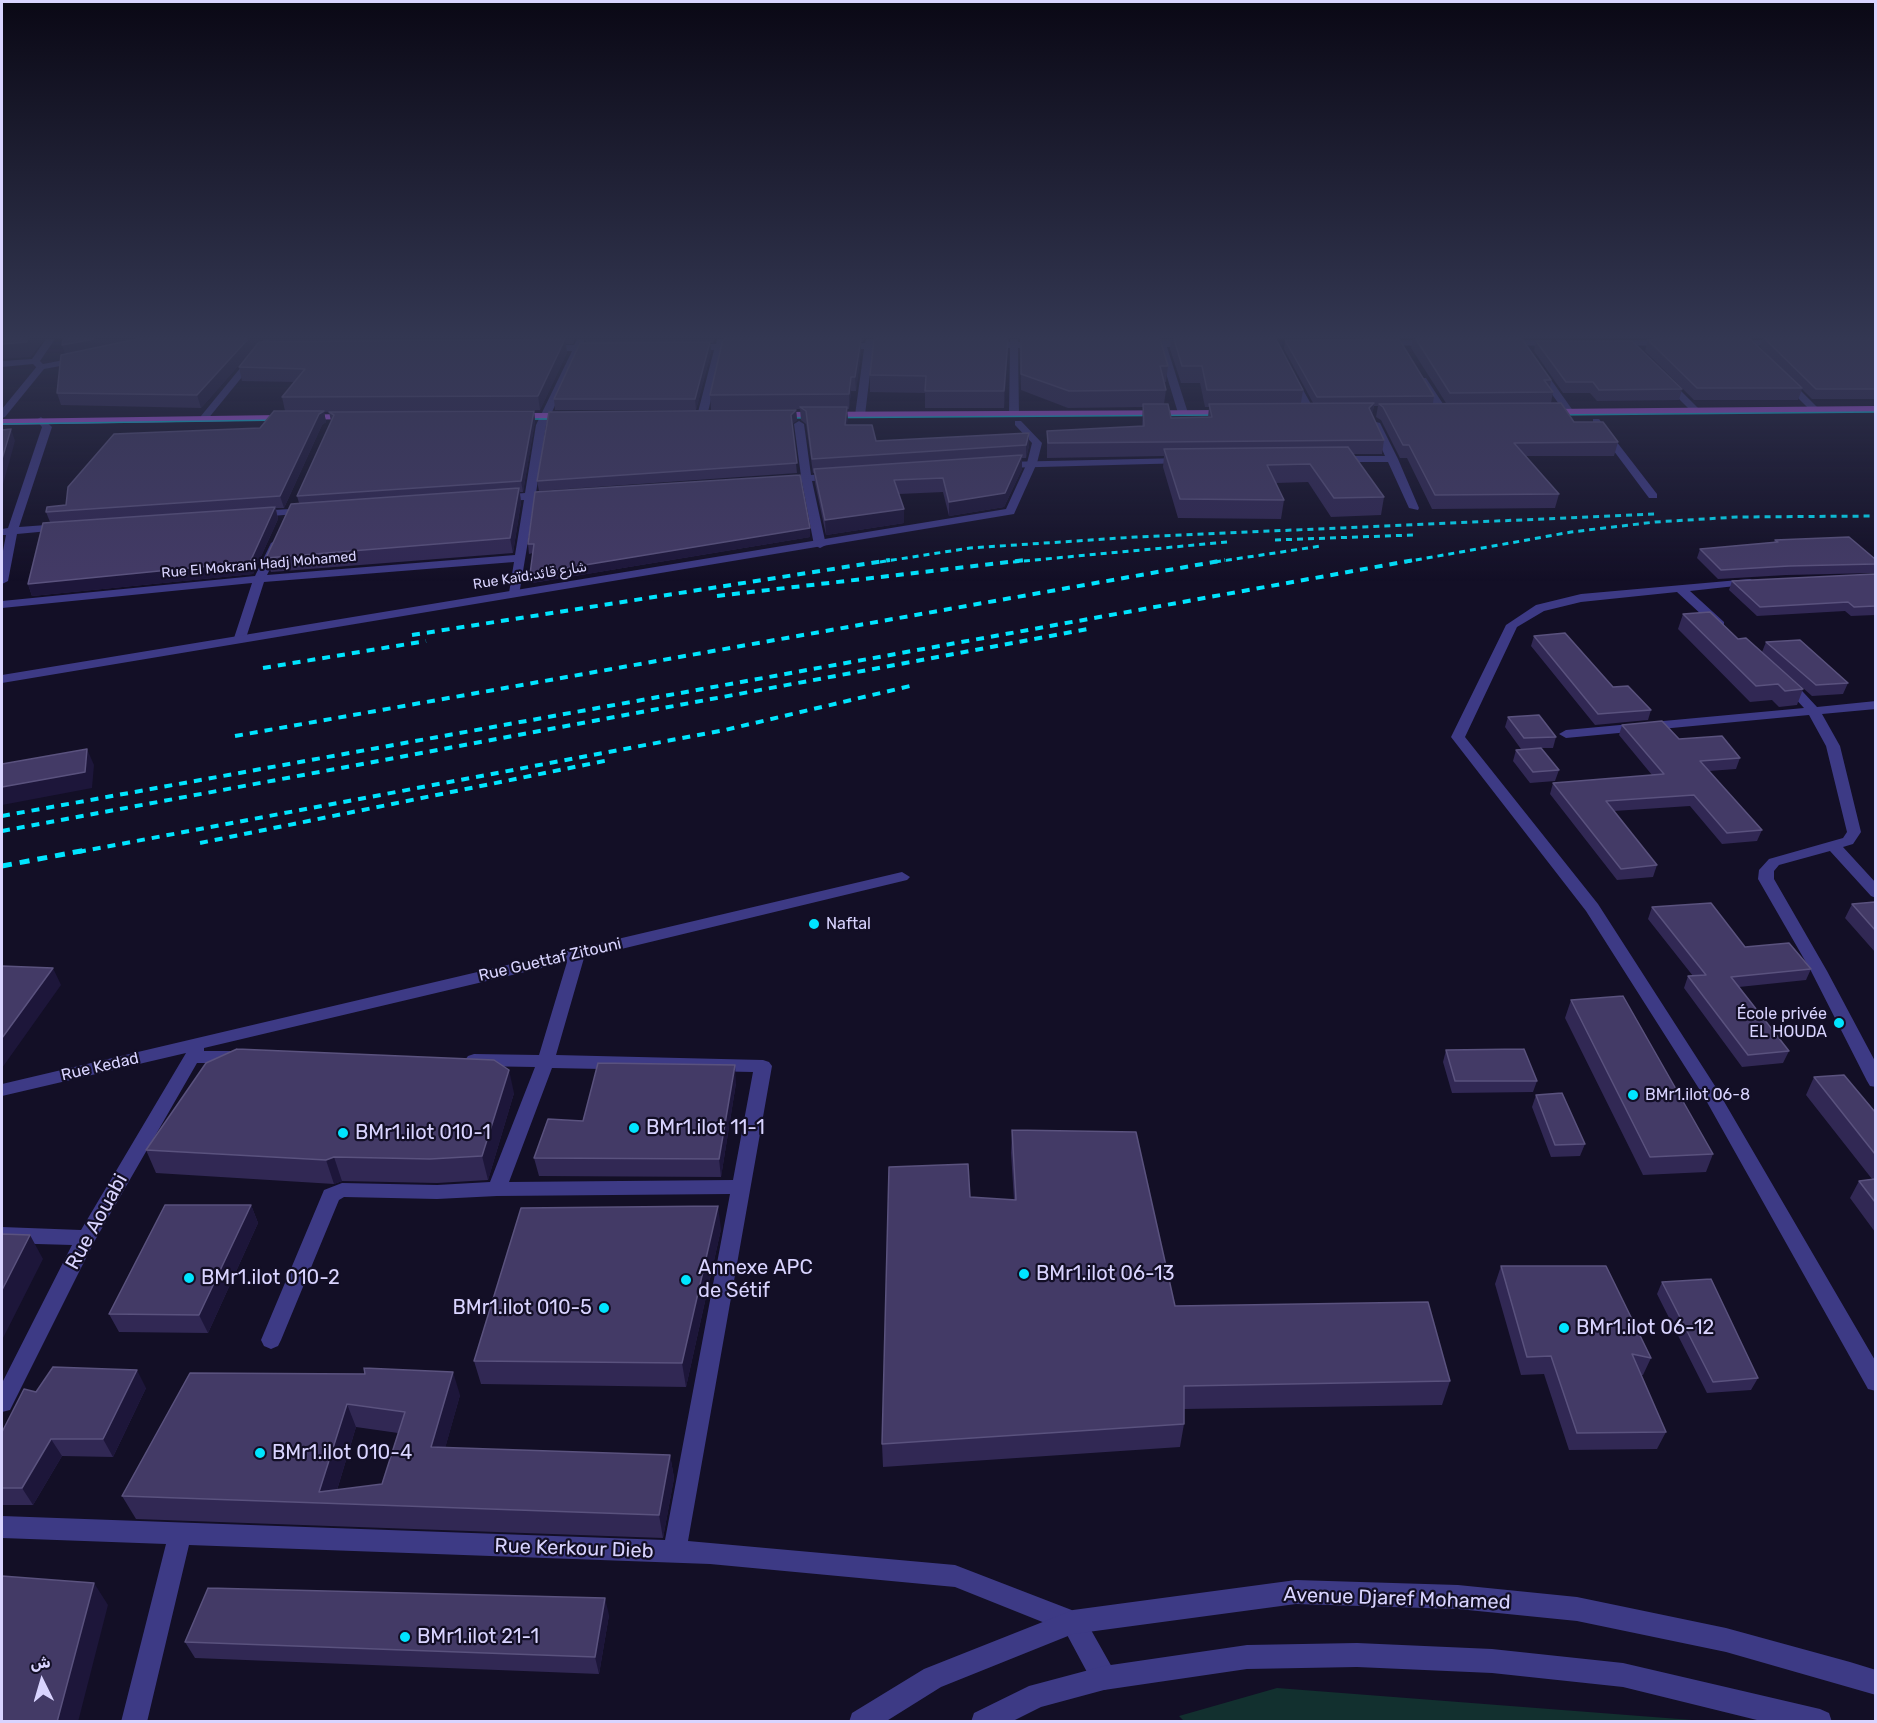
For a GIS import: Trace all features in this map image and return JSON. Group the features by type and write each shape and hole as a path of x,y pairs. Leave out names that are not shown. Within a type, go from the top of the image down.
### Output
{"main road":[{"path":"2,430 44,424 166,419"},
{"path":"2,422 328,429 355,421 275,419"},
{"path":"692,420 700,419"},
{"path":"776,424 965,419"},
{"path":"1092,419 1231,422"},
{"path":"1379,419 1385,421"},
{"path":"1572,419 1818,419"},
{"path":"508,421 577,420"}],"street":[{"path":"1017,419 1037,443 1032,463"},
{"path":"1371,419 1393,459 1414,508"},
{"path":"515,593 543,421"},
{"path":"1596,421 1653,496"},
{"path":"2,581 7,532 44,424"},
{"path":"799,424 806,478 820,545"},
{"path":"1329,459 1393,459"},
{"path":"993,466 1032,463 1194,461"},
{"name":"Rue Kaïd;شارع قائد","path":"2,679 1010,512 1032,463"},
{"path":"765,481 850,476"},
{"path":"483,499 565,494"},
{"path":"241,515 289,517 323,510"},
{"path":"240,638 259,579 289,517"},
{"path":"7,532 74,526"},
{"name":"Rue El Mokrani Hadj Mohamed","path":"2,605 259,579 520,558"},
{"path":"1762,581 1561,600 1540,608 1512,625 1458,737 1598,918 1709,1091 1875,1382"},
{"path":"1679,588 1730,633"},
{"path":"1771,669 1813,710 1833,746 1854,824 1854,832 1848,841 1774,862 1767,870 1766,879 1819,971 1875,1081"},
{"path":"1566,734 1875,705"},
{"path":"1833,845 1875,893"},
{"name":"Rue Guettaf Zitouni","path":"195,1051 577,954 902,876"},
{"path":"498,1189 546,1061 577,954"},
{"path":"195,1051 263,1058"},
{"name":"Rue Kedad","path":"2,1090 195,1051"},
{"name":"Rue Aouabi","path":"2,1402 86,1238 195,1051"},
{"path":"451,1060 763,1066 674,1552"},
{"path":"271,1340 331,1195 342,1190 437,1192 498,1189 741,1187"},
{"path":"2,1235 86,1238"},
{"name":"Rue Kerkour Dieb","path":"2,1527 674,1552 955,1576 1073,1622"},
{"path":"134,1722 180,1535"},
{"name":"Avenue Djaref Mohamed","path":"861,1722 933,1678 1073,1622 1296,1592 1458,1597 1577,1609 1726,1640 1875,1683"},
{"path":"1073,1622 1104,1678"},
{"path":"983,1722 1038,1695 1104,1678 1247,1657 1357,1654 1492,1661 1623,1675 1820,1722"}],"green space":[{"path":"1277,1688 1695,1721 1185,1722 1179,1716"}],"building":[{"path":"267,419 316,419 280,496 46,512 47,507 66,505 68,487 114,434 260,428"},
{"path":"332,419 532,419 521,481 297,496"},
{"path":"548,419 792,419 797,463 537,481"},
{"path":"807,419 846,419 845,425 872,425 876,441 1029,433 1026,445 812,459"},
{"path":"1144,419 1374,419 1384,440 1048,443 1047,431 1144,426"},
{"path":"1390,419 1572,419 1574,422 1603,422 1618,442 1514,443 1559,494 1435,495 1409,445 1403,445"},
{"path":"11,429 2,459 2,430"},
{"path":"1348,447 1384,497 1334,498 1310,464 1267,465 1284,500 1180,499 1164,449"},
{"path":"1022,455 1005,493 949,502 943,478 894,480 904,509 825,520 814,469"},
{"path":"800,475 810,528 530,574 534,544 528,544 535,492"},
{"path":"519,488 510,538 266,558 291,504"},
{"path":"275,507 250,562 28,584 43,523"},
{"path":"1849,537 1875,559 1875,564 1721,570 1700,549 1778,542 1775,540"},
{"path":"1875,574 1875,606 1854,607 1848,602 1760,607 1732,581"},
{"path":"1710,612 1738,639 1746,638 1803,689 1785,691 1778,684 1756,686 1683,614"},
{"path":"1565,633 1613,687 1628,686 1651,710 1598,714 1534,636"},
{"path":"1800,640 1848,683 1816,685 1766,642"},
{"path":"1539,715 1556,737 1524,738 1508,717"},
{"path":"1662,721 1679,739 1722,736 1740,758 1700,761 1762,830 1727,833 1694,795 1606,801 1657,865 1621,869 1553,783 1664,774 1622,725"},
{"path":"1541,748 1559,770 1533,772 1516,750"},
{"path":"87,749 85,772 2,787 2,764"},
{"path":"1875,902 1875,930 1852,904"},
{"path":"1711,903 1745,947 1789,943 1811,969 1731,977 1789,1051 1748,1055 1688,976 1706,975 1652,907"},
{"path":"2,966 53,968 2,1038"},
{"name":"BMr1.ilot 06-8","path":"1623,996 1713,1154 1650,1157 1571,1000"},
{"name":"BMr1.ilot 010-1","path":"237,1049 494,1060 509,1070 482,1156 430,1159 334,1157 326,1160 146,1150 206,1063"},
{"path":"1524,1049 1537,1081 1455,1081 1446,1050"},
{"name":"BMr1.ilot 11-1","path":"598,1063 735,1065 719,1159 534,1158 548,1119 583,1121"},
{"path":"1844,1075 1875,1112 1875,1154 1814,1077"},
{"path":"1562,1093 1585,1144 1555,1145 1536,1095"},
{"name":"BMr1.ilot 06-13","path":"1012,1130 1136,1132 1175,1306 1428,1302 1450,1381 1184,1386 1184,1424 882,1444 889,1167 968,1164 970,1197 1016,1200"},
{"path":"1875,1179 1875,1202 1859,1181"},
{"name":"BMr1.ilot 010-2","path":"165,1205 251,1205 199,1315 109,1314"},
{"name":"BMr1.ilot 010-5","path":"718,1206 682,1363 474,1361 521,1208"},
{"path":"2,1234 30,1235 2,1290"},
{"name":"BMr1.ilot 06-12","path":"1501,1266 1606,1266 1651,1358 1632,1354 1666,1432 1577,1433 1551,1356 1527,1357"},
{"path":"1711,1279 1758,1378 1713,1382 1662,1282"},
{"path":"53,1367 137,1370 103,1439 51,1439 22,1488 2,1488 2,1432 24,1389 36,1392"},
{"name":"BMr1.ilot 010-4","path":"364,1368 453,1372 431,1447 670,1455 659,1515 122,1496 190,1373 365,1374","holes":["347,1404 405,1412 382,1484 319,1492"]},
{"path":"2,1576 94,1583 57,1722 2,1722"},
{"name":"BMr1.ilot 21-1","path":"208,1588 605,1598 595,1657 185,1642"}],"tram line":[{"path":"2,424 283,420"}],"railway":[{"path":"880,562 970,548 1136,537 1655,514"},
{"path":"1405,562 1571,532 1655,522 1737,517 1876,516"},
{"path":"1275,540 1413,535"},
{"path":"1013,562 1227,542"},
{"path":"1215,562 1321,546"},
{"path":"412,635 890,560"},
{"path":"717,596 1026,560"},
{"path":"235,736 1225,560"},
{"path":"2,816 1414,560"},
{"path":"2,831 1088,629"},
{"path":"263,668 426,641"},
{"path":"78,852 725,730 910,686"},
{"path":"200,843 609,760"},
{"path":"2,866 86,850"}],"place":[{"name":"Naftal","path":"814,924"},
{"name":"École privée EL HOUDA","path":"1839,1023"},
{"name":"BMr1.ilot 06-8","path":"1633,1095"},
{"name":"BMr1.ilot 11-1","path":"634,1128"},
{"name":"BMr1.ilot 010-1","path":"343,1133"},
{"name":"BMr1.ilot 06-13","path":"1024,1274"},
{"name":"BMr1.ilot 010-2","path":"189,1278"},
{"name":"Annexe APC de Sétif","path":"686,1280"},
{"name":"BMr1.ilot 010-5","path":"604,1308"},
{"name":"BMr1.ilot 06-12","path":"1564,1328"},
{"name":"BMr1.ilot 010-4","path":"260,1453"},
{"name":"BMr1.ilot 21-1","path":"405,1637"}]}
